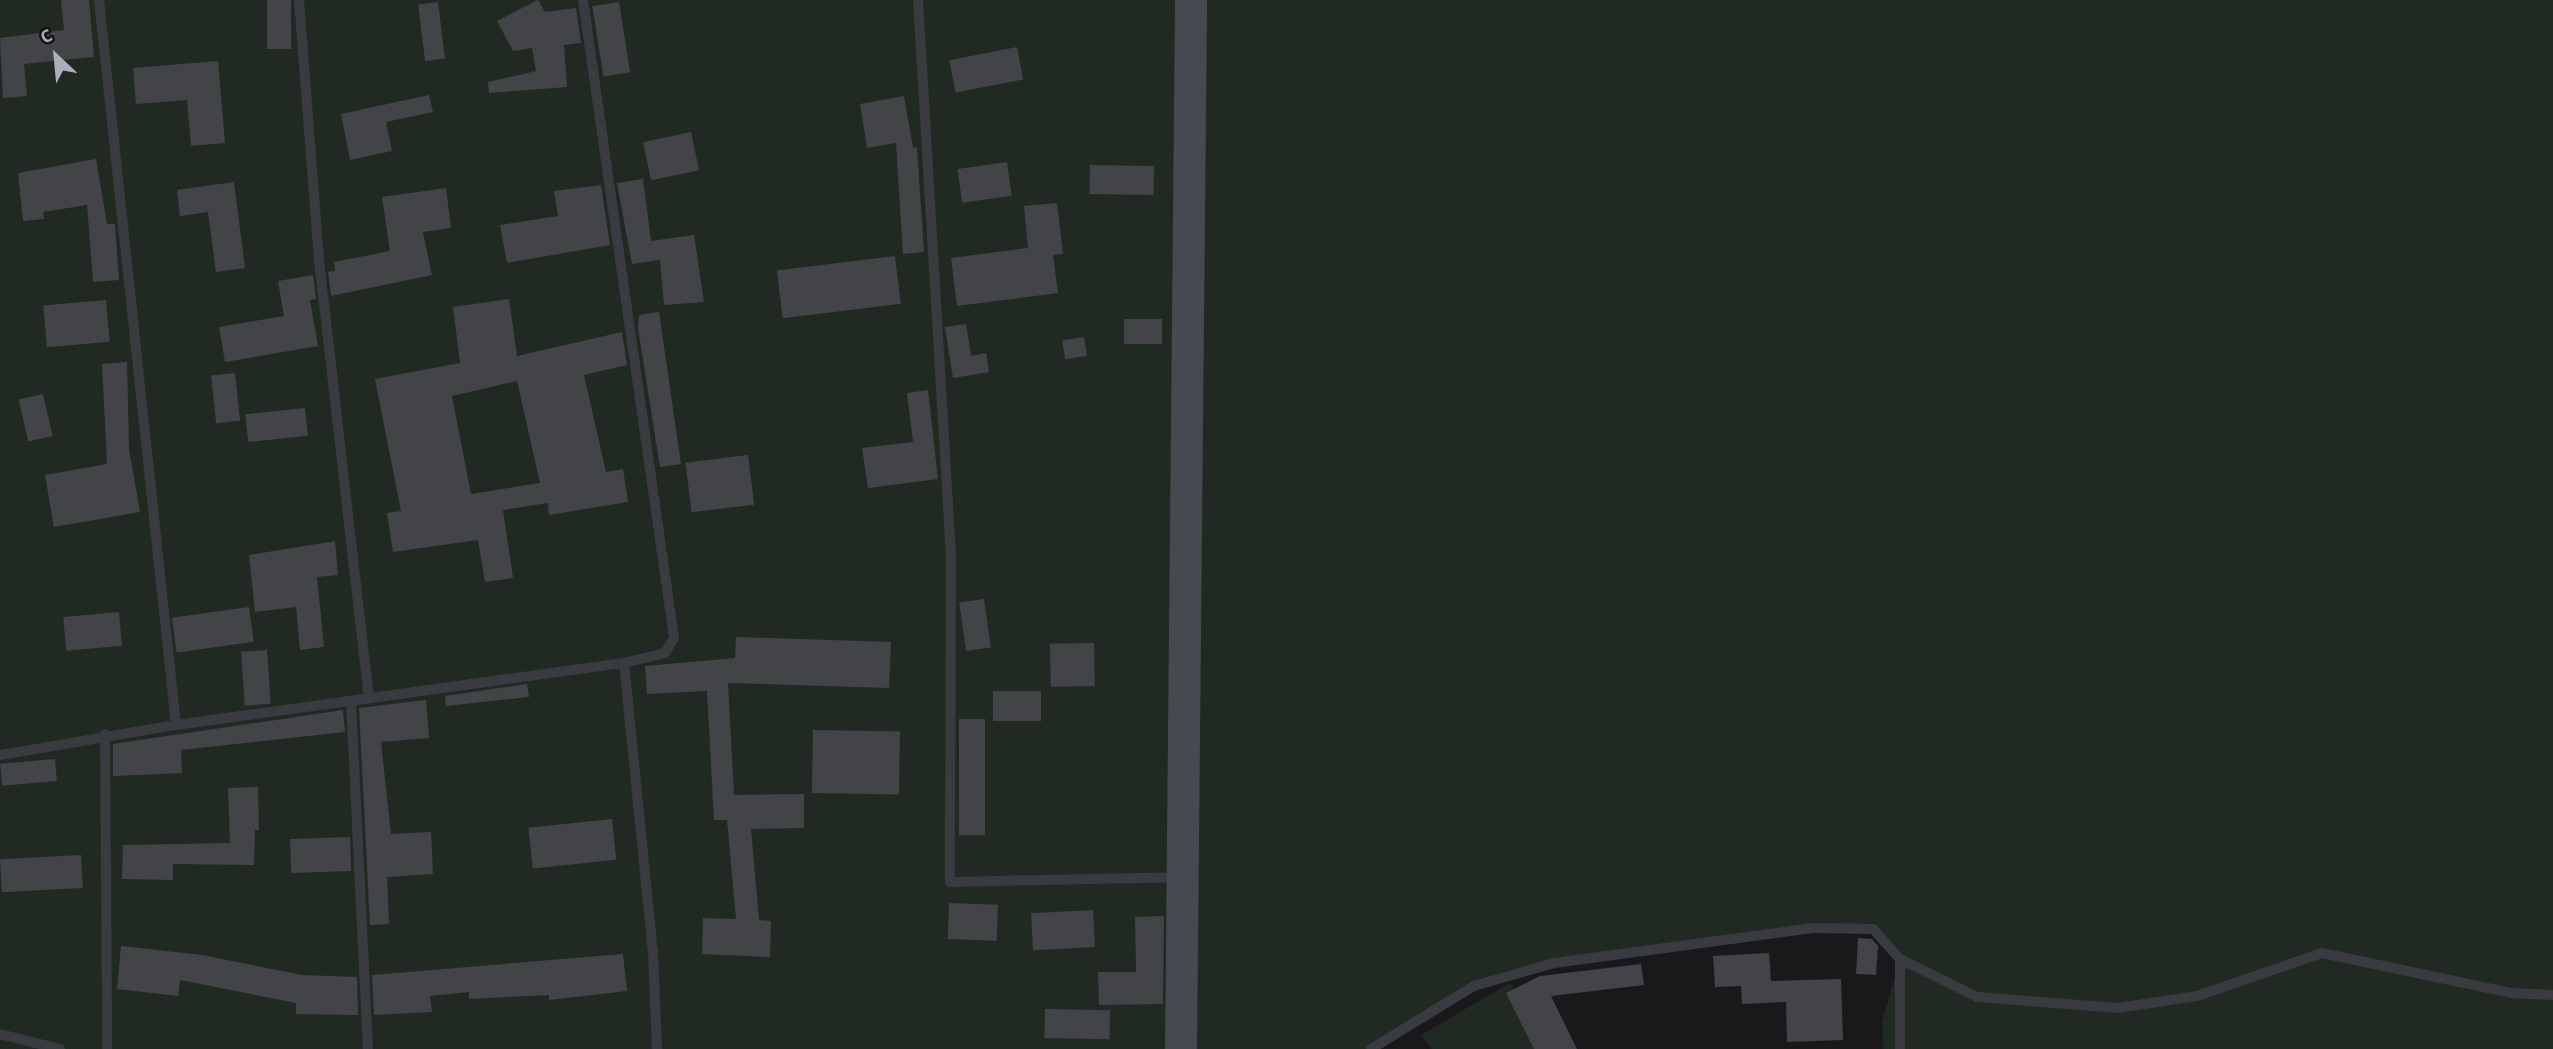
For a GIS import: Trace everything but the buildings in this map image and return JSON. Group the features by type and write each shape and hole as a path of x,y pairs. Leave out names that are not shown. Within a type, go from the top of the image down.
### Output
{"street":[{"path":"1181,1049 1180,877 1191,0"}],"lane":[{"path":"99,0 176,725"},
{"path":"299,0 319,260 369,696"},
{"path":"0,755 105,734 624,663 665,653 674,638 583,0"},
{"path":"918,0 951,555 950,882 1180,877"},
{"path":"624,663 653,951 657,1049"},
{"path":"351,702 368,1049"},
{"path":"105,734 107,1049"},
{"path":"1371,1049 1474,986 1554,963 1813,928 1872,929 1900,959 1977,997 2118,1008 2197,996 2322,953 2511,993 2553,995"},
{"path":"1900,959 1900,1049"},
{"path":"0,1034 60,1049"}],"shaded area":[{"path":"0,0 2553,0 2553,1049 1883,1049 1882,1022 1900,959 1872,929 1813,928 1554,963 1474,986 1371,1049 0,1049"},
{"path":"1510,983 1548,1042 1536,1049 1432,1049 1421,1035"}]}
